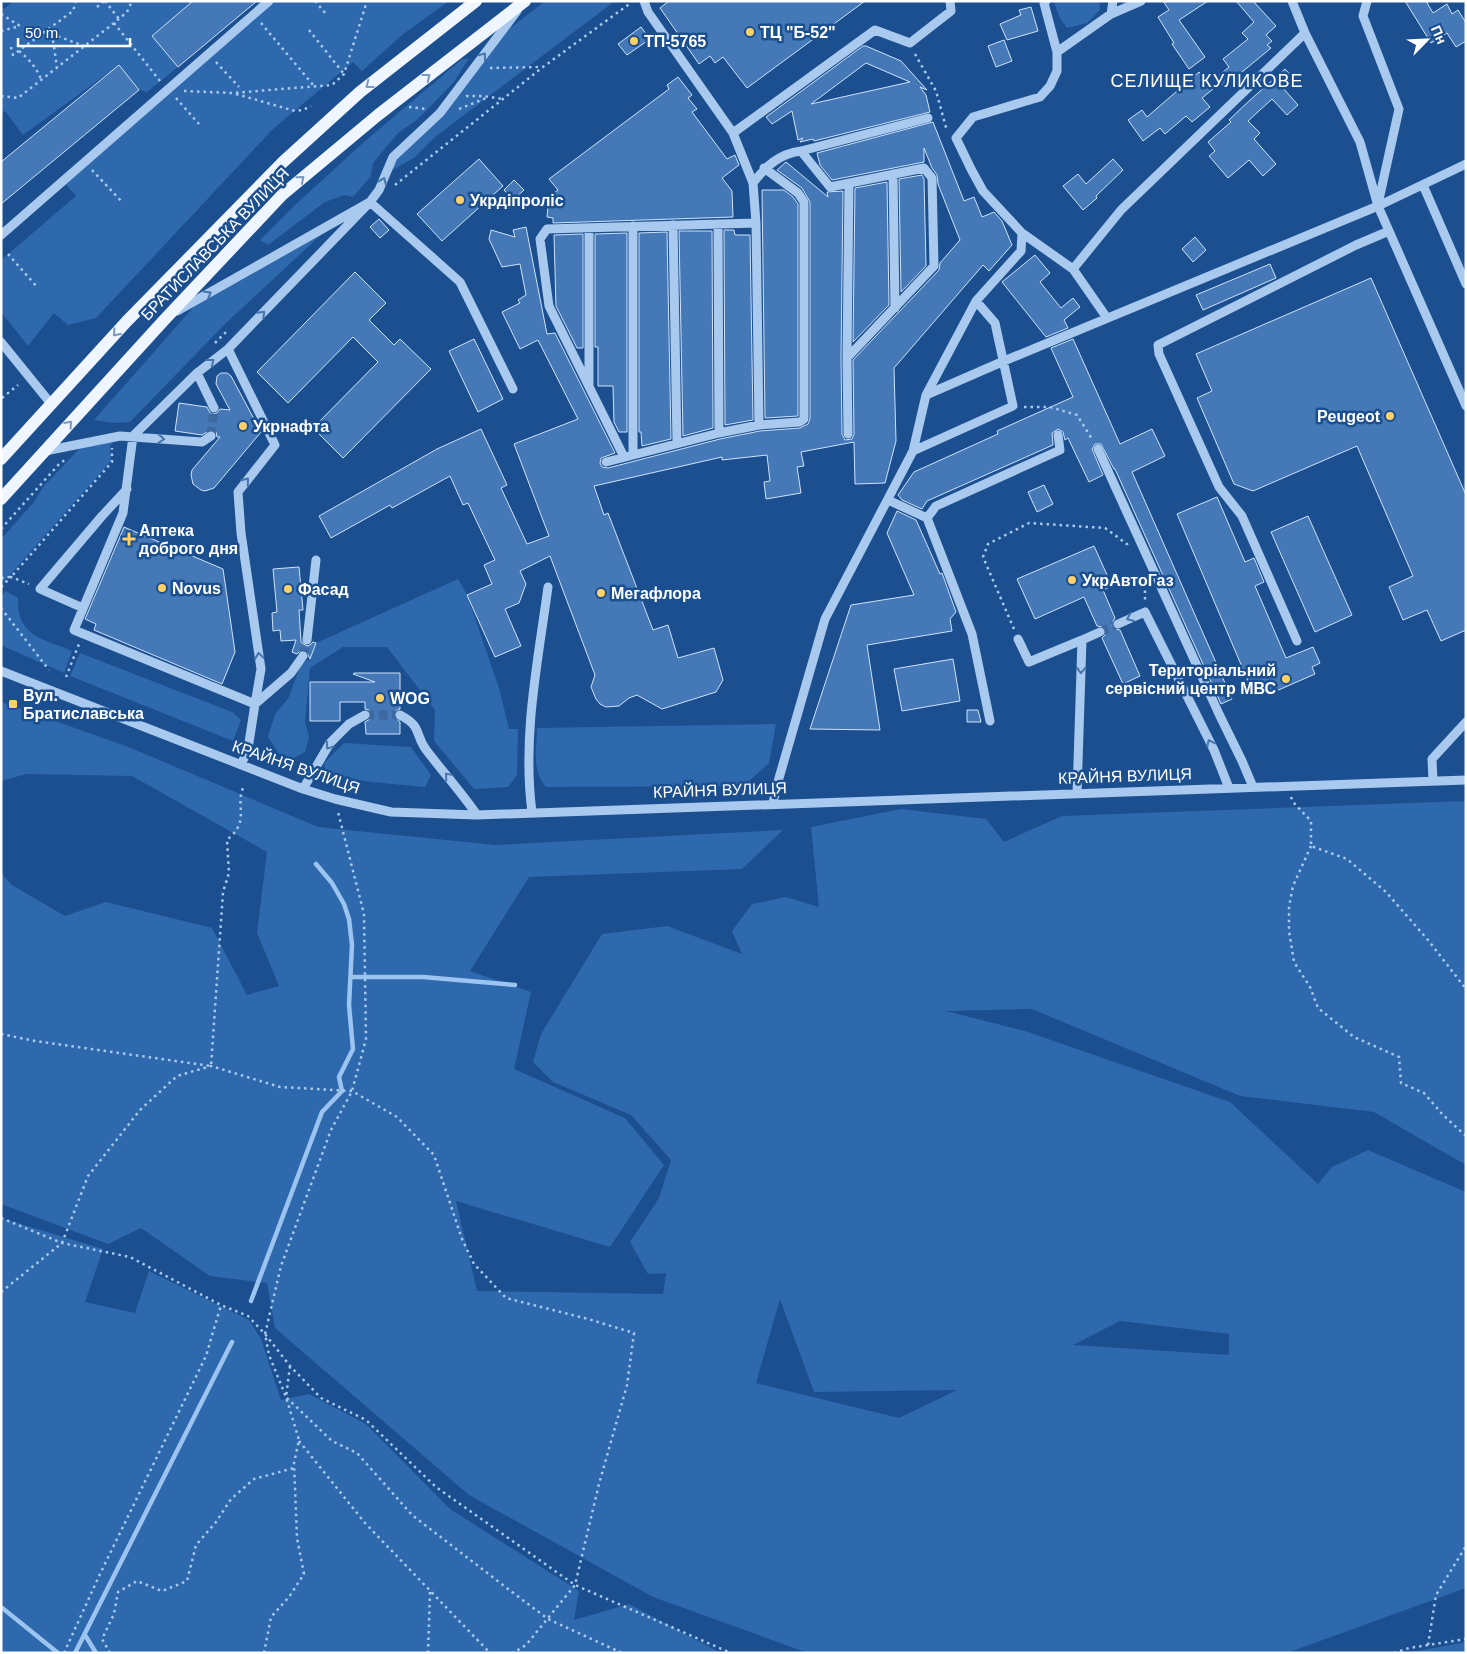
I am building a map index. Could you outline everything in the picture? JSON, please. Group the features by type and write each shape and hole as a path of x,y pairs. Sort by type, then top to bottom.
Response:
{"main road":[{"name":"БРАТИСЛАВСЬКА ВУЛИЦЯ","path":"1,460 127,321 283,162 360,92 476,1"},
{"name":"БРАТИСЛАВСЬКА ВУЛИЦЯ","path":"1,499 166,318 282,195 378,115 525,1"}],"street":[{"path":"1,235 85,163 166,88 209,54 269,1"},
{"path":"255,704 74,630 123,513 128,489 133,436 197,373 228,349 370,202 379,190 393,157 437,116 525,1"},
{"path":"644,1 648,12 733,133 753,183 756,222 760,425"},
{"path":"733,133 875,30 910,44 951,11 950,1"},
{"path":"1046,1 1044,3 1057,52 1057,71 1050,86 1040,97 973,117 956,138 970,169 983,191 1022,233 1073,268 1107,318"},
{"path":"1111,14 1113,1"},
{"path":"1057,52 1111,14 1141,1"},
{"path":"1292,1 1305,33 1360,142 1378,206 1466,406"},
{"path":"1367,1 1363,16 1399,109 1378,206"},
{"path":"1073,268 1121,210 1305,33"},
{"path":"753,183 764,168 780,157 928,118"},
{"path":"801,151 830,187 924,168 932,178 934,266 847,358"},
{"path":"926,395 1378,206 1466,164"},
{"path":"606,462 719,432 804,420 804,202 798,193 764,168"},
{"path":"893,174 895,308"},
{"path":"848,434 849,183"},
{"path":"1422,185 1466,284"},
{"path":"166,318 370,202"},
{"path":"370,202 460,282 514,389"},
{"path":"629,456 589,387 548,306 540,239 547,229 756,222"},
{"path":"718,224 719,432"},
{"path":"673,225 677,443"},
{"path":"629,456 633,226"},
{"path":"589,228 589,387"},
{"path":"1296,641 1242,516 1219,487 1159,354 1158,345 1339,253 1389,231"},
{"path":"773,803 825,619 913,451 926,395 976,301 1021,251 1022,233"},
{"path":"913,451 1013,406 995,323 976,301"},
{"path":"1,342 52,404"},
{"path":"228,349 275,445 238,492 241,533 261,670 248,749 241,765"},
{"path":"197,373 214,408"},
{"path":"927,518 936,506 1060,450 1058,435"},
{"path":"44,451 120,436 202,442 211,436"},
{"path":"1098,449 1253,787"},
{"path":"84,608 40,589 102,516 128,489"},
{"path":"888,500 927,518 972,634 990,721"},
{"path":"307,640 316,560"},
{"path":"532,812 529,791 529,728 548,587"},
{"path":"1118,624 1145,612 1214,750 1229,788"},
{"path":"1018,639 1028,662 1100,632"},
{"path":"1077,793 1082,640"},
{"path":"255,704 291,673 303,656"},
{"name":"КРАЙНЯ ВУЛИЦЯ","path":"1,671 304,789 335,799 392,812 477,815 773,803 1466,780"},
{"path":"304,789 330,743 349,724 365,715"},
{"path":"400,715 417,728 425,749 460,790 477,815"},
{"path":"1433,781 1432,759 1466,722"}],"path":[{"path":"11,48 13,56 73,10 76,1"},
{"path":"97,7 104,1 119,19"},
{"path":"1,96 18,98 128,12 132,1"},
{"path":"315,1 326,14"},
{"path":"166,88 232,93 332,85 344,74 367,1"},
{"path":"1,14 20,26 1,31"},
{"path":"254,14 314,87"},
{"path":"114,23 166,88 199,124"},
{"path":"48,29 52,34 57,66"},
{"path":"309,30 344,74"},
{"path":"32,31 41,34"},
{"path":"52,34 84,46"},
{"path":"910,44 936,91 946,130"},
{"path":"19,51 28,58 42,79"},
{"path":"209,54 239,87"},
{"path":"474,68 543,67"},
{"path":"232,93 295,111 311,106"},
{"path":"437,116 490,97"},
{"path":"85,163 123,203"},
{"path":"8,254 38,288"},
{"path":"2,398 18,384"},
{"path":"1013,406 1050,407 1077,415 1098,449"},
{"path":"1,587 112,462 112,446"},
{"path":"1,529 60,464"},
{"path":"1018,639 983,557 988,544 1029,523 1105,528 1127,544 1131,553"},
{"path":"1,578 11,576 40,589"},
{"path":"1142,577 1146,586 1145,612"},
{"path":"1,608 49,670"},
{"path":"66,677 83,633"},
{"path":"211,1066 223,892 229,872 228,840 238,828 241,803 239,796 244,786"},
{"path":"1289,786 1293,802 1311,821 1311,846 1293,886 1289,907 1289,931 1294,962 1310,987 1318,1008 1354,1037 1399,1057 1401,1083 1424,1093 1466,1136"},
{"path":"335,799 364,914 366,1039 352,1091 331,1130 281,1266 265,1334 269,1355 286,1397 299,1440 365,1523 490,1653"},
{"path":"1311,846 1347,859 1386,892 1428,940 1466,989"},
{"path":"1,1034 211,1066 280,1087 352,1091 397,1117 434,1155 462,1239 474,1264 506,1298 634,1333 627,1385 599,1484 575,1585 526,1645 513,1653"},
{"path":"1,1292 62,1244 88,1176 140,1110 177,1076 211,1066"},
{"path":"1,1218 62,1244 130,1257 221,1306 248,1316 290,1366 322,1398 366,1420 436,1487 575,1585 728,1652"},
{"path":"64,1653 100,1574 206,1356 221,1306"},
{"path":"286,1397 290,1366"},
{"path":"286,1397 332,1441 357,1453 412,1515 548,1619 622,1653"},
{"path":"264,1653 271,1616 289,1597 304,1574 297,1538 294,1468 299,1440"},
{"path":"110,1653 102,1639 114,1614 118,1592 137,1581 162,1591 187,1580 196,1545 216,1522 231,1499 254,1479 294,1468"},
{"path":"1428,1645 1436,1596 1466,1546"},
{"path":"428,1653 430,1591"},
{"path":"1394,1653 1466,1639"}],"shaded area":[{"path":"14,1 193,1 152,36 178,67 147,92 139,90 118,66 23,135 5,111 1,113 1,6 4,9"},
{"path":"270,1 449,1 402,35 362,71 353,62 273,129 96,318 68,325 54,313 28,346 1,312 1,260 76,196 64,182"},
{"path":"545,1 615,1 435,137 414,158 389,172 393,163 508,30"},
{"path":"1055,1 1099,1 1100,10 1087,23 1067,28 1060,18 1054,3"},
{"path":"469,58 454,82 418,119 398,133 373,163 371,176 353,197 345,195 325,202 268,245 260,240 364,142 461,60"},
{"path":"324,232 225,324 130,422 114,423 94,420 198,302"},
{"path":"115,439 110,446 111,461 1,585 1,539 34,502 43,487 82,446"},
{"path":"458,579 467,595 499,688 509,729 518,729 517,775 508,787 474,789 434,741 435,710 387,647 343,647 310,668 305,722 309,737 305,752 294,758 279,754 268,737 275,714 288,699 301,664 310,659 316,643"},
{"path":"6,591 18,598 22,621 33,634 72,651 64,673 1,645 1,596"},
{"path":"80,653 232,712 241,720 233,741 70,676"},
{"path":"1,702 126,746 318,827 496,845 783,830 742,869 529,877 470,971 531,992 514,1069 625,1118 664,1165 610,1247 456,1201 477,1291 663,1294 666,1273 648,1274 630,1242 659,1198 671,1160 631,1115 553,1082 533,1062 541,1034 602,934 667,926 742,954 732,931 752,904 786,897 819,907 811,827 901,809 986,819 1004,842 1062,816 1466,801 1466,1165 1374,1112 1240,1096 1032,1009 946,1011 1025,1031 1230,1102 1318,1184 1332,1167 1368,1150 1466,1192 1466,1588 1287,1653 808,1653 653,1597 469,1495 275,1328 267,1283 210,1276 141,1228 108,1244 1,1204 1,873 12,885 65,916 106,902 212,928 247,995 279,986 257,933 267,852 132,776 26,774 1,781","holes":["780,1299 814,1392 957,1390 899,1418 756,1383","1120,1321 1229,1334 1229,1355 1073,1345"]},
{"path":"776,724 769,763 744,786 546,787 538,774 537,728"},
{"path":"344,743 411,747 431,775 425,787 371,782 326,774 324,763"},
{"path":"1,1218 103,1249 85,1302 135,1313 149,1271 249,1320 261,1339 281,1400 309,1394 366,1424 450,1509 579,1591 574,1620 629,1604 721,1653 1,1653"},
{"path":"1466,1642 1466,1653 1407,1653"}],"building":[{"path":"193,1 257,1 178,67 152,36"},
{"name":"ТЦ \"Б-52\"","path":"669,1 865,1 747,88 723,57 715,63 710,56 699,64 660,8"},
{"path":"1163,1 1208,1 1179,20 1205,57 1189,69 1172,44 1174,43 1158,17 1169,10"},
{"path":"1236,1 1253,1 1276,26 1266,35 1272,41 1267,45 1271,48 1224,87 1216,78 1229,67 1223,59 1248,39 1242,33 1254,22"},
{"path":"1405,1 1426,1 1433,13 1447,4 1452,14 1458,10 1466,23 1466,41 1456,47 1447,33 1431,43"},
{"path":"1031,7 1038,31 1007,40 1000,24 1021,15 1019,10"},
{"name":"ТП-5765","path":"641,27 650,39 627,55 618,44"},
{"path":"1004,40 1012,61 996,67 988,46"},
{"path":"863,46 901,61 927,90 920,87 926,95 930,112 814,141 813,139 800,142 803,138 798,140 792,111 772,124 766,117","holes":["866,63 910,82 811,104"]},
{"path":"119,65 139,90 1,204 1,162"},
{"path":"1285,69 1294,79 1283,88 1298,105 1287,115 1272,99 1248,121 1260,133 1254,139 1276,164 1263,176 1249,160 1228,178 1209,156 1215,151 1208,142 1231,122 1229,120 1249,101"},
{"path":"1199,72 1213,89 1202,98 1210,107 1192,122 1186,116 1165,134 1160,128 1143,141 1128,120 1142,110 1147,117"},
{"path":"678,77 692,95 688,98 697,109 692,112 727,159 735,155 739,165 722,178 732,191 733,217 553,223 553,218 547,217 549,197 558,190 549,179 669,89 667,85"},
{"path":"933,122 964,201 974,197 982,217 994,212 1002,221 1012,245 989,271 983,265 894,368 896,441 885,483 855,484 854,442 801,452 804,466 797,467 801,493 766,499 764,482 770,481 767,455 722,460 722,457 594,486 604,515 608,513 653,630 668,625 678,658 714,648 723,680 716,692 662,709 637,695 629,698 619,706 606,707 600,704 591,687 595,675 550,556 520,571 526,584 519,603 505,609 521,646 495,657 467,595 492,584 484,565 495,560 468,503 463,505 450,476 392,508 390,505 331,538 319,516 437,449 481,429 507,485 501,488 527,544 549,536 514,444 578,419 538,340 520,349 502,312 520,303 518,300 526,295 520,264 502,267 489,239 491,230 515,237 513,230 526,227 547,334 555,333 615,453 601,458 600,463 602,467 608,468 720,439 760,431 800,428 808,424 810,419 810,202 802,188 777,170 786,162 828,197 827,192 843,191 842,434 845,440 852,439 854,434 853,360 939,270 940,263 960,240 938,184 937,175 924,148 924,162 832,180 820,165 817,153"},
{"name":"Укрдіпроліс","path":"479,159 503,186 442,241 417,214"},
{"path":"1113,159 1123,170 1083,210 1063,186 1078,174 1086,184"},
{"path":"922,175 924,179 926,266 901,292 899,179"},
{"path":"514,180 524,190 513,200 504,190"},
{"path":"887,182 889,305 853,342 855,188"},
{"path":"762,190 784,190 798,204 798,416 765,418"},
{"path":"379,219 389,230 380,238 370,227"},
{"path":"724,230 734,230 735,235 750,235 753,420 725,425"},
{"path":"679,231 712,231 713,428 683,436"},
{"path":"667,232 671,439 642,446 641,432 639,432 639,233"},
{"path":"627,233 627,432 619,432 614,422 613,386 598,386 598,347 595,347 595,234"},
{"path":"583,234 583,348 577,348 556,306 554,235"},
{"path":"1195,237 1206,250 1193,262 1182,249"},
{"path":"1035,255 1050,273 1040,282 1061,308 1073,298 1080,307 1064,320 1068,328 1046,337 1002,282"},
{"path":"1270,264 1276,278 1203,310 1196,295"},
{"path":"355,272 386,303 369,320 394,345 400,339 431,369 343,458 313,428 378,362 353,337 288,403 257,372"},
{"path":"1371,278 1466,495 1466,630 1441,641 1427,610 1403,620 1389,587 1413,576 1357,446 1253,491 1234,484 1197,398 1212,391 1196,354"},
{"path":"474,339 503,399 478,412 449,351"},
{"path":"1073,339 1120,444 1152,429 1165,456 1132,472 1232,699 1221,704 1115,469 1101,444 1095,444 1092,449 1103,475 1089,482 1068,438 1065,440 1063,432 1058,429 1052,433 1053,445 927,501 922,509 902,500 898,495 914,472 998,434 997,431 1073,397 1051,348"},
{"name":"Укрнафта","path":"221,373 227,373 231,376 261,432 214,488 205,491 193,484 192,470 220,437 217,437 216,432 211,430 202,435 175,431 179,403 207,407 210,413 213,414 217,413 220,409 230,410 216,384 217,376"},
{"path":"1044,485 1053,504 1037,512 1028,492"},
{"path":"1217,497 1245,562 1254,558 1264,582 1255,586 1286,658 1313,647 1320,663 1312,667 1315,674 1267,695 1262,684 1251,688 1177,514"},
{"path":"897,511 916,520 940,574 942,573 956,612 950,619 952,631 867,645 880,730 810,729 851,605 914,595 887,533"},
{"path":"1308,516 1352,615 1315,632 1271,532"},
{"name":"Novus","path":"124,527 223,569 235,652 222,684 94,630 96,624 85,619"},
{"path":"1094,546 1112,586 1103,590 1115,618 1112,626 1120,630 1140,676 1123,684 1102,638 1106,630 1103,627 1097,626 1084,597 1035,619 1017,579"},
{"name":"Фасад","path":"299,567 303,610 299,610 301,642 307,646 313,642 316,643 310,659 306,651 301,650 297,654 292,652 296,640 281,641 280,630 273,631 272,613 277,612 273,569"},
{"path":"953,659 960,701 902,711 894,669"},
{"path":"354,673 400,673 400,709 395,711 394,715 400,722 400,734 366,734 365,722 370,719 371,715 369,710 365,709 365,702 340,702 340,721 310,721 310,682 375,682"},
{"path":"967,710 978,710 981,722 967,722"}],"waterway":[{"path":"251,1301 322,1112 342,1091 339,1077 353,1049 349,1005 352,945 349,919 344,904 332,883 316,864"},
{"path":"351,977 423,977 515,985"},
{"path":"75,1653 232,1342"},
{"path":"1,1607 58,1653"},
{"path":"85,1635 96,1653"}],"tunnel":[{"path":"211,436 214,408"},
{"path":"1100,632 1118,624"},
{"path":"303,656 307,640"},
{"path":"365,715 400,715"}],"place":[{"name":"ТЦ \"Б-52\"","path":"750,32"},
{"name":"ТП-5765","path":"634,41"},
{"name":"Укрдіпроліс","path":"460,200"},
{"name":"Peugeot","path":"1390,416"},
{"name":"Укрнафта","path":"243,426"},
{"name":"Аптека доброго дня","path":"129,539"},
{"name":"УкрАвтоГаз","path":"1072,580"},
{"name":"Novus","path":"162,588"},
{"name":"Фасад","path":"288,589"},
{"name":"Мегафлора","path":"601,593"},
{"name":"Територіальний сервісний центр МВС","path":"1286,679"},
{"name":"WOG","path":"380,698"},
{"name":"Вул. Братиславська","path":"13,704"}],"district":[{"name":"СЕЛИЩЕ КУЛИКОВЕ","path":"1207,81"}]}
